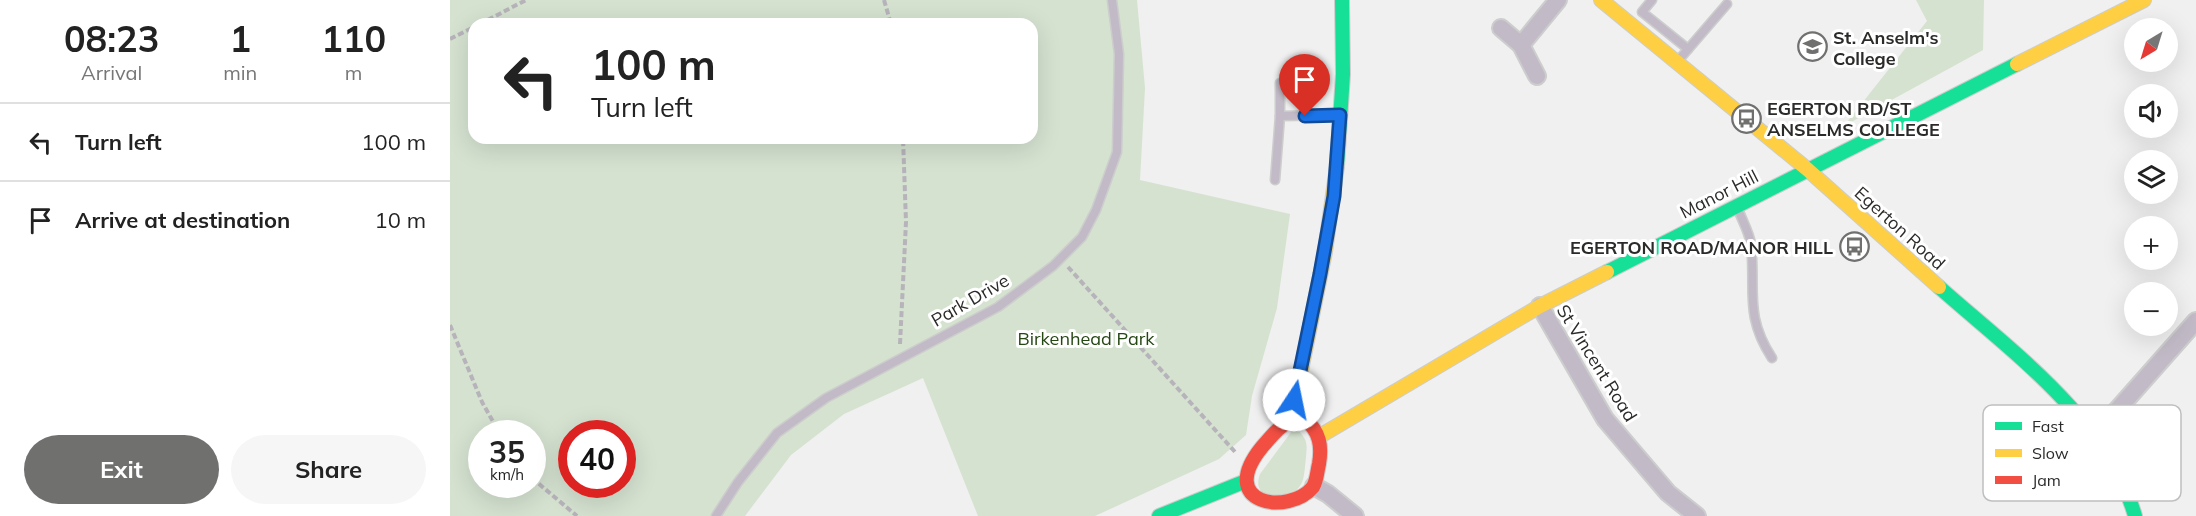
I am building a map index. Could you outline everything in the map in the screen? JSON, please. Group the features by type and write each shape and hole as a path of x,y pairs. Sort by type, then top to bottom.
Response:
{"street":[{"path":"1291,420 1334,196 1340,115 1342,0"},
{"path":"1521,45 1558,0"},
{"name":"Egerton Road","path":"1601,0 1808,169 2041,377 2067,405"},
{"name":"Manor Hill","path":"1320,436 1540,306 2144,0"},
{"path":"1502,28 1521,45 1537,76"},
{"name":"St Vincent Road","path":"1540,306 1605,419 1668,493 1698,516"},
{"path":"2122,405 2196,321"},
{"path":"1159,516 1247,474 1276,432 1291,420 1305,419 1315,426 1320,436 1320,456 1314,486 1297,503 1276,513 1263,508 1248,495 1247,474"},
{"path":"1314,486 1328,494 1355,516"},
{"name":"Egerton Road","path":"2131,501 2135,516"}],"lane":[{"name":"Park Drive","path":"716,516 738,482 777,433 826,398 998,307 1060,259 1082,237 1096,210 1117,152 1119,54 1112,0"},
{"path":"1652,0 1642,12 1689,49"},
{"path":"1677,62 1727,4"},
{"path":"1275,180 1280,83"},
{"path":"1280,116 1340,115"},
{"path":"1737,205 1751,242 1754,318 1761,340 1772,358"}],"path":[{"path":"492,18 526,0"},
{"path":"885,0 890,18"},
{"path":"450,39 468,30"},
{"path":"900,358 906,222 903,144"},
{"path":"1060,259 1247,474"},
{"path":"450,325 482,402 492,420"},
{"path":"546,490 577,516"}],"green space":[{"name":"Birkenhead Park","path":"450,0 1137,0 1145,88 1140,180 1290,214 1277,308 1252,396 1246,435 1219,459 1095,516 978,516 923,378 844,414 791,455 745,516 450,516"},
{"path":"1916,0 1984,0 1983,50 1844,126 1927,21"},
{"path":"1292,431 1299,431 1306,443 1303,479 1294,492 1278,500 1268,496 1259,488 1258,480"}],"traffic: fast":[{"path":"1337,166 1343,74 1342,0"},
{"path":"1607,272 2017,64"},
{"path":"1939,287 2026,362 2068,405"},
{"path":"1159,516 1246,481"},
{"path":"2129,501 2135,516"}],"traffic: slow":[{"path":"1601,0 1807,169 1939,287"},
{"path":"2017,64 2144,0"},
{"path":"1291,420 1325,252 1337,166"},
{"path":"1320,436 1540,306 1607,272"}],"traffic: jam":[{"path":"1293,419 1305,419 1314,429 1319,440 1320,457 1313,487 1302,496 1288,501 1261,500 1251,493 1247,482 1250,467 1272,435 1293,419"}],"place":[{"name":"St. Anselm's College","path":"1812,47"},
{"name":"EGERTON RD/ST ANSELMS COLLEGE","path":"1746,118"},
{"name":"EGERTON ROAD/MANOR HILL","path":"1854,247"}],"route":[{"path":"1294,400 1334,196 1340,115 1305,116"}]}
